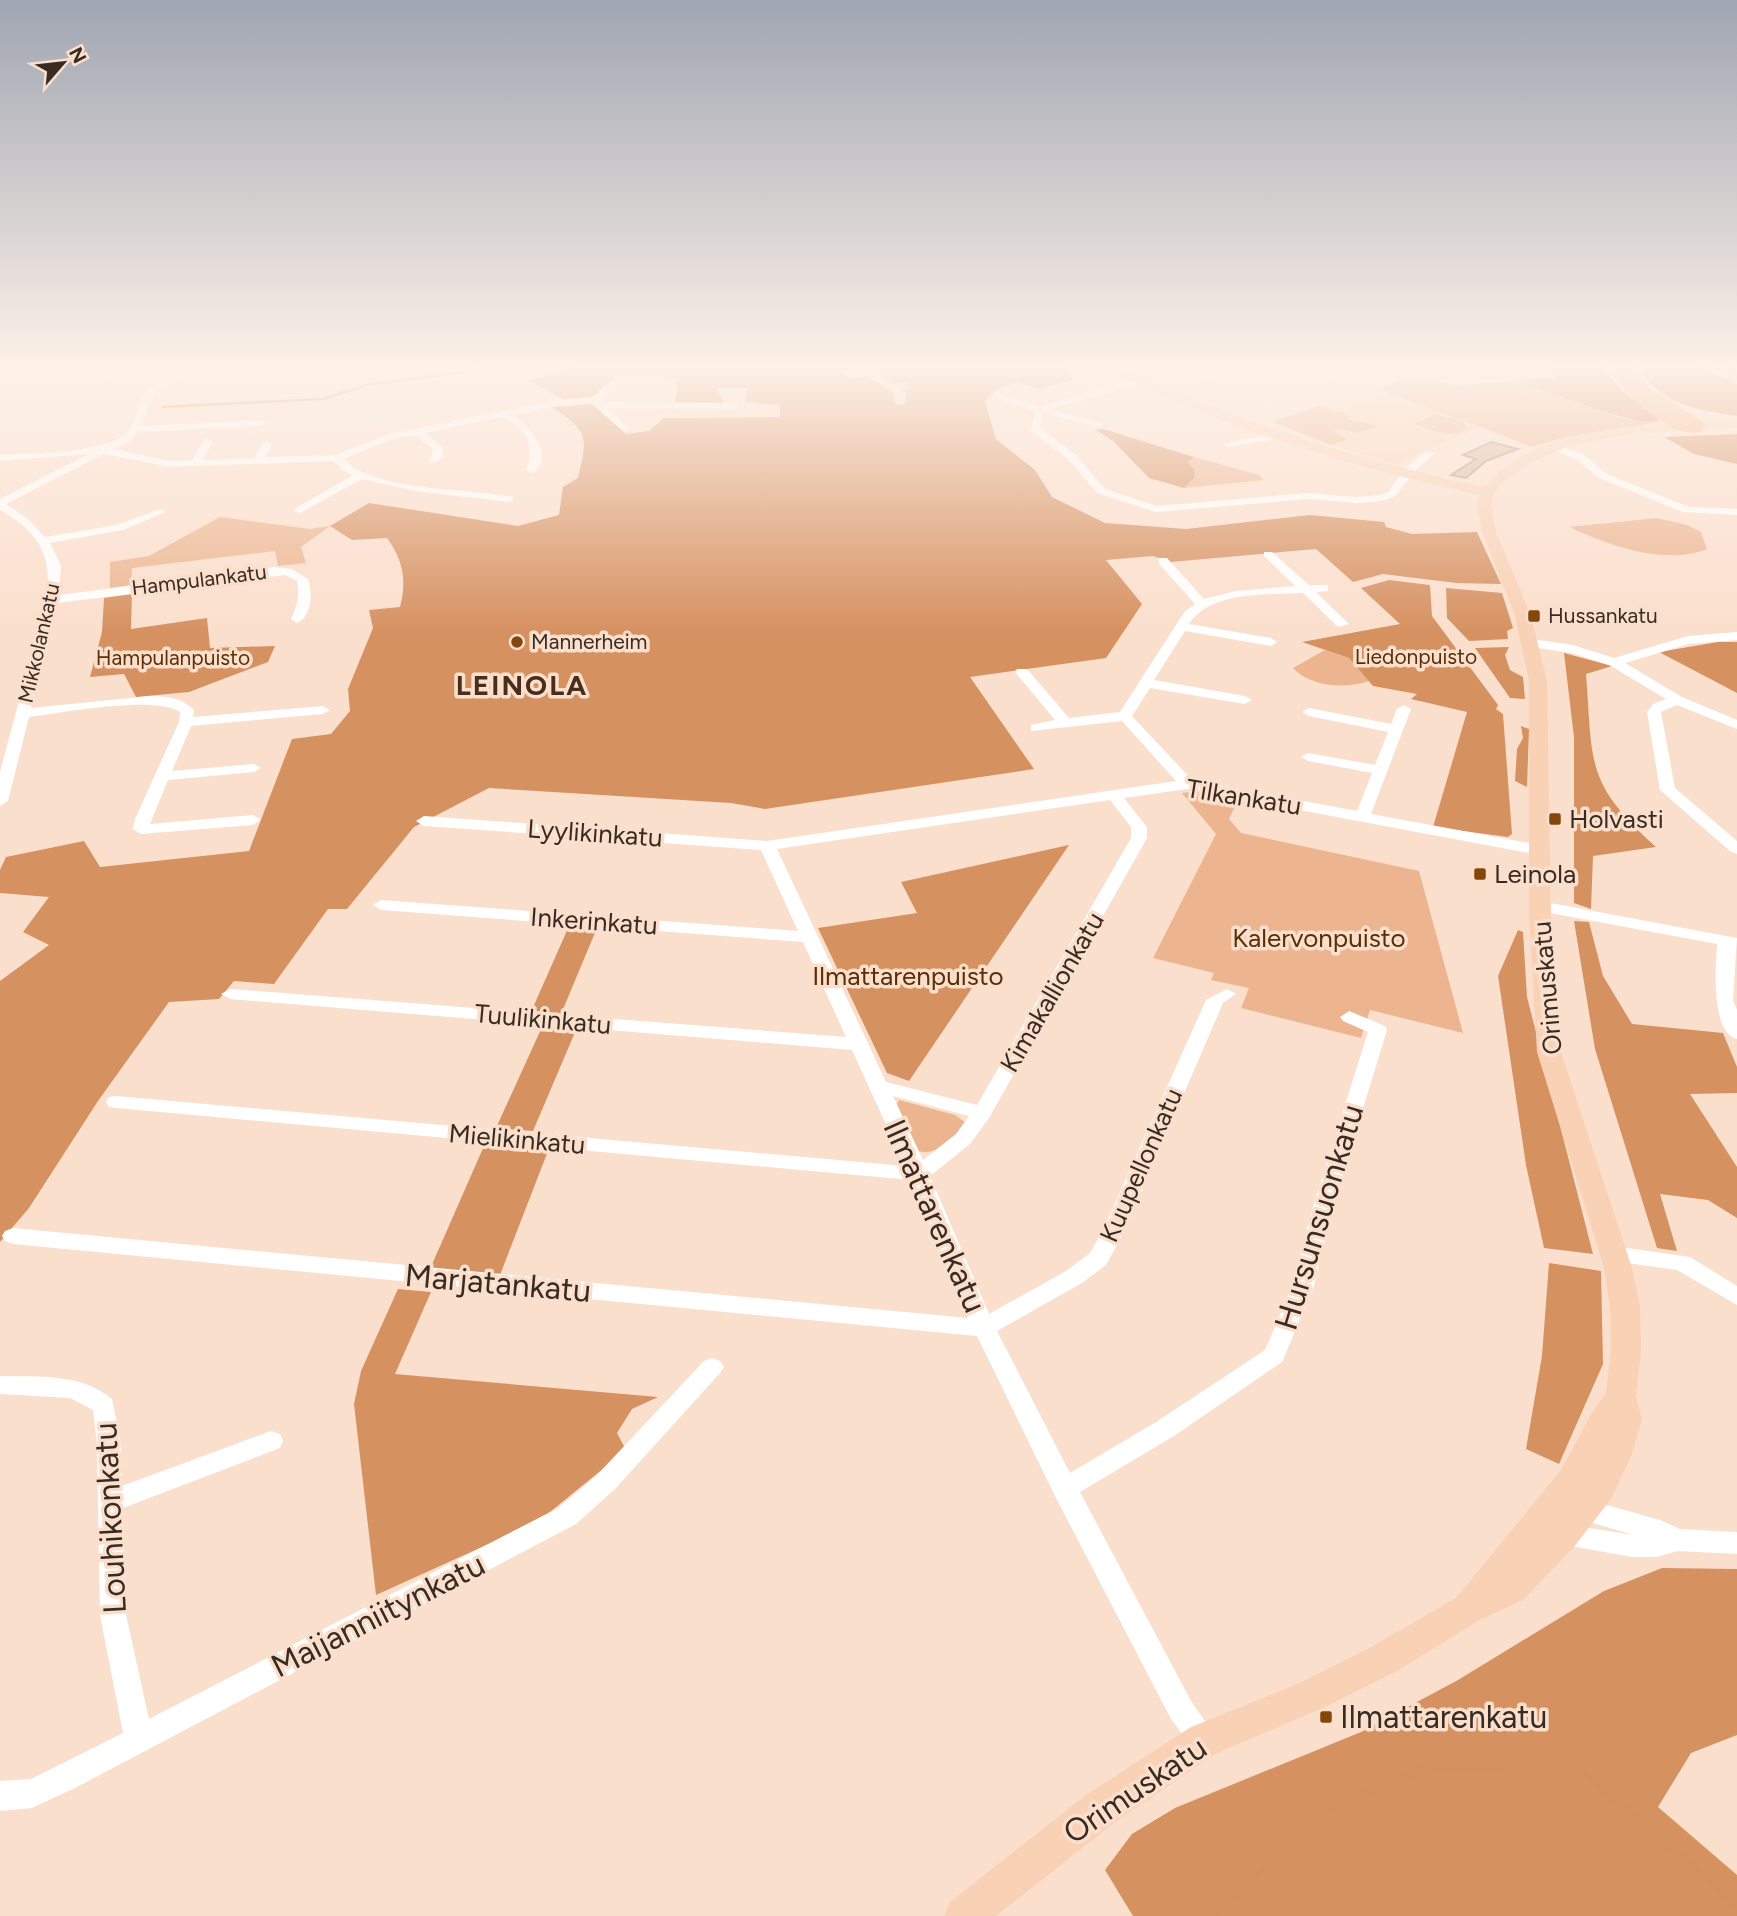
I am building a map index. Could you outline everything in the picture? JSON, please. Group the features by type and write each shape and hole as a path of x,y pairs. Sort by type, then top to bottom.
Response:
{"main road":[{"path":"1329,453 1406,475 1487,492 1499,478 1517,465 1544,453"},
{"name":"Orimuskatu","path":"964,1916 1100,1809 1204,1740 1310,1696 1384,1660 1468,1609 1511,1589 1561,1518 1616,1454 1626,1419 1620,1397 1626,1349 1625,1306 1613,1254 1549,1052 1542,974 1538,681 1524,616 1489,532 1484,505 1487,492"}],"street":[{"path":"0,458 68,453"},
{"path":"0,504 99,453"},
{"path":"122,453 161,463 195,463 337,458 347,453"},
{"path":"195,463 201,453"},
{"path":"258,461 262,453"},
{"path":"433,460 438,453"},
{"path":"531,471 537,453"},
{"path":"1067,453 1094,486 1116,499 1156,509 1309,496 1373,500 1392,494 1406,475 1430,453"},
{"path":"1570,453 1580,457 1603,476 1687,510 1737,512"},
{"path":"337,458 342,466 359,476 509,499"},
{"path":"300,510 359,476"},
{"name":"Mikkolankatu","path":"0,504 41,541 55,566 52,600 0,802"},
{"path":"41,541 119,528 160,512"},
{"path":"1268,554 1343,624"},
{"path":"1163,561 1201,603"},
{"name":"Hampulankatu","path":"52,600 246,574 288,572 302,579 305,587 304,604 297,619"},
{"path":"1125,716 1191,611 1201,603 1324,588"},
{"path":"1182,627 1271,642"},
{"path":"1614,662 1688,640 1737,636"},
{"path":"1531,643 1573,649 1614,662 1640,675 1677,700 1737,725"},
{"path":"1022,672 1065,723"},
{"path":"1146,683 1245,701"},
{"path":"23,713 159,700 187,710 186,722 141,829 253,820"},
{"path":"1677,700 1658,707 1654,712 1668,790 1737,849"},
{"path":"1362,818 1378,770 1404,709"},
{"path":"186,722 323,710"},
{"path":"1309,712 1395,729"},
{"path":"1036,728 1125,716"},
{"path":"1125,716 1187,784"},
{"path":"1308,757 1378,770"},
{"path":"162,776 254,768"},
{"name":"Tilkankatu","path":"767,846 1187,784 1540,850"},
{"name":"Kimakallionkatu","path":"919,1174 963,1139 982,1112 1139,838 1139,827 1115,796"},
{"name":"Lyylikinkatu","path":"424,821 767,846"},
{"name":"Ilmattarenkatu","path":"767,846 856,1044 919,1174 984,1328 1064,1489 1181,1710 1204,1740"},
{"name":"Inkerinkatu","path":"381,905 808,937"},
{"path":"1540,906 1732,942 1724,1000 1737,1033"},
{"name":"Tuulikinkatu","path":"230,994 856,1044"},
{"name":"Kuupellonkatu","path":"984,1328 1073,1277 1098,1259 1114,1230 1215,1000 1227,994"},
{"name":"Hursunsuonkatu","path":"1064,1489 1165,1429 1274,1356 1303,1286 1324,1203 1378,1030 1349,1017"},
{"path":"877,1086 982,1112"},
{"name":"Mielikinkatu","path":"116,1102 919,1174"},
{"name":"Marjatankatu","path":"13,1236 984,1328"},
{"path":"1613,1254 1682,1263 1737,1297"},
{"name":"Maijanniitynkatu","path":"0,1796 32,1793 567,1516 606,1482 712,1367"},
{"name":"Louhikonkatu","path":"0,1385 76,1391 100,1401 108,1422 113,1615 138,1737"},
{"path":"109,1502 271,1441"},
{"path":"1561,1518 1632,1546 1657,1546 1677,1540 1737,1543"}],"shaded area":[{"path":"1360,453 1419,453 1394,464"}],"green space":[{"path":"583,453 1014,453 1035,470 1052,497 1105,523 1186,529 1310,515 1384,522 1386,527 1412,534 1477,532 1501,584 1457,583 1383,574 1353,582 1316,549 1171,562 1153,556 1106,560 1142,604 1106,658 970,677 1034,769 765,809 731,803 489,788 414,827 347,909 328,909 274,984 234,981 219,999 169,1002 98,1101 29,1208 0,1242 0,981 49,945 23,932 49,897 0,893 0,870 6,857 84,841 100,867 249,851 292,739 331,734 350,711 348,689 373,628 369,610 400,607 402,571 397,554 387,538 352,540 330,526 369,503 518,526 559,515 563,487 578,478"},
{"path":"1125,453 1182,453 1194,457 1187,462 1194,469 1195,477 1184,488 1149,478"},
{"path":"1737,453 1737,464 1694,454"},
{"path":"1194,457 1259,475 1264,480 1184,488 1194,477 1186,462"},
{"path":"220,517 310,529 330,526 301,547 306,563 278,566 275,551 132,568 131,585 110,588 110,562 149,556"},
{"path":"1657,518 1687,525 1701,532 1707,549 1673,555 1636,551 1569,527"},
{"name":"Liedonpuisto","path":"1389,580 1430,585 1432,616 1498,705 1496,709 1503,714 1512,834 1508,837 1433,827 1467,712 1411,699 1417,694 1373,686 1349,658 1302,642 1400,624 1361,588"},
{"path":"1446,588 1502,593 1513,628 1507,631 1508,639 1469,641 1447,618"},
{"name":"Hampulanpuisto","path":"132,594 131,629 207,618 210,648 275,646 268,662 189,692 136,697 124,674 90,677 102,632 104,598"},
{"path":"1718,642 1737,642 1737,693 1659,652"},
{"path":"1509,647 1505,655 1510,670 1523,677 1525,699 1510,698 1475,648"},
{"path":"1325,650 1349,658 1369,681 1329,685 1309,679 1293,668"},
{"path":"1564,653 1612,666 1586,674 1590,730 1597,770 1604,788 1616,806 1656,847 1593,856 1591,909 1574,903 1574,737"},
{"path":"1521,726 1529,729 1527,787 1515,781 1517,749 1523,738"},
{"name":"Kalervonpuisto","path":"1199,791 1238,800 1229,819 1241,833 1419,871 1463,1033 1370,1010 1361,1038 1241,1008 1249,988 1211,980 1214,973 1153,958 1216,834 1182,793"},
{"name":"Ilmattarenpuisto","path":"1069,845 909,1081 887,1073 818,928 917,913 901,882"},
{"path":"1574,921 1589,922 1603,976 1632,1024 1723,1033 1737,1067 1737,1093 1690,1094 1737,1167 1737,1218 1708,1200 1660,1194 1677,1251 1657,1248 1595,1049"},
{"path":"569,926 597,928 561,1014 531,1012"},
{"path":"1518,930 1523,932 1527,997 1593,1254 1544,1248 1526,1165 1498,976"},
{"path":"542,1027 576,1030 533,1131 496,1128"},
{"path":"899,1100 955,1115 966,1123 938,1149 917,1151 895,1108"},
{"path":"484,1146 548,1151 500,1275 430,1269"},
{"path":"1549,1263 1601,1271 1603,1364 1559,1464 1526,1449 1542,1356"},
{"path":"398,1289 431,1292 395,1374 658,1397 632,1409 617,1433 626,1450 539,1521 376,1595 354,1404 361,1371"},
{"path":"1662,1568 1737,1569 1737,1735 1691,1753 1658,1807 1737,1875 1737,1916 1133,1916 1105,1870 1132,1834 1175,1808 1361,1732 1458,1680 1604,1591"}],"building":[{"path":"1506,453 1486,461 1466,478 1451,475 1476,459 1463,455"}],"waterway":[{"path":"1332,1807 1425,1768 1574,1764 1737,1905"},
{"path":"1210,1916 1270,1863"}],"place":[{"name":"Hussankatu","path":"1534,616"},
{"name":"Mannerheim","path":"517,642"},
{"name":"Holvasti","path":"1555,819"},
{"name":"Leinola","path":"1480,874"},
{"name":"Ilmattarenkatu","path":"1326,1717"}],"district":[{"name":"LEINOLA","path":"522,685"}]}
